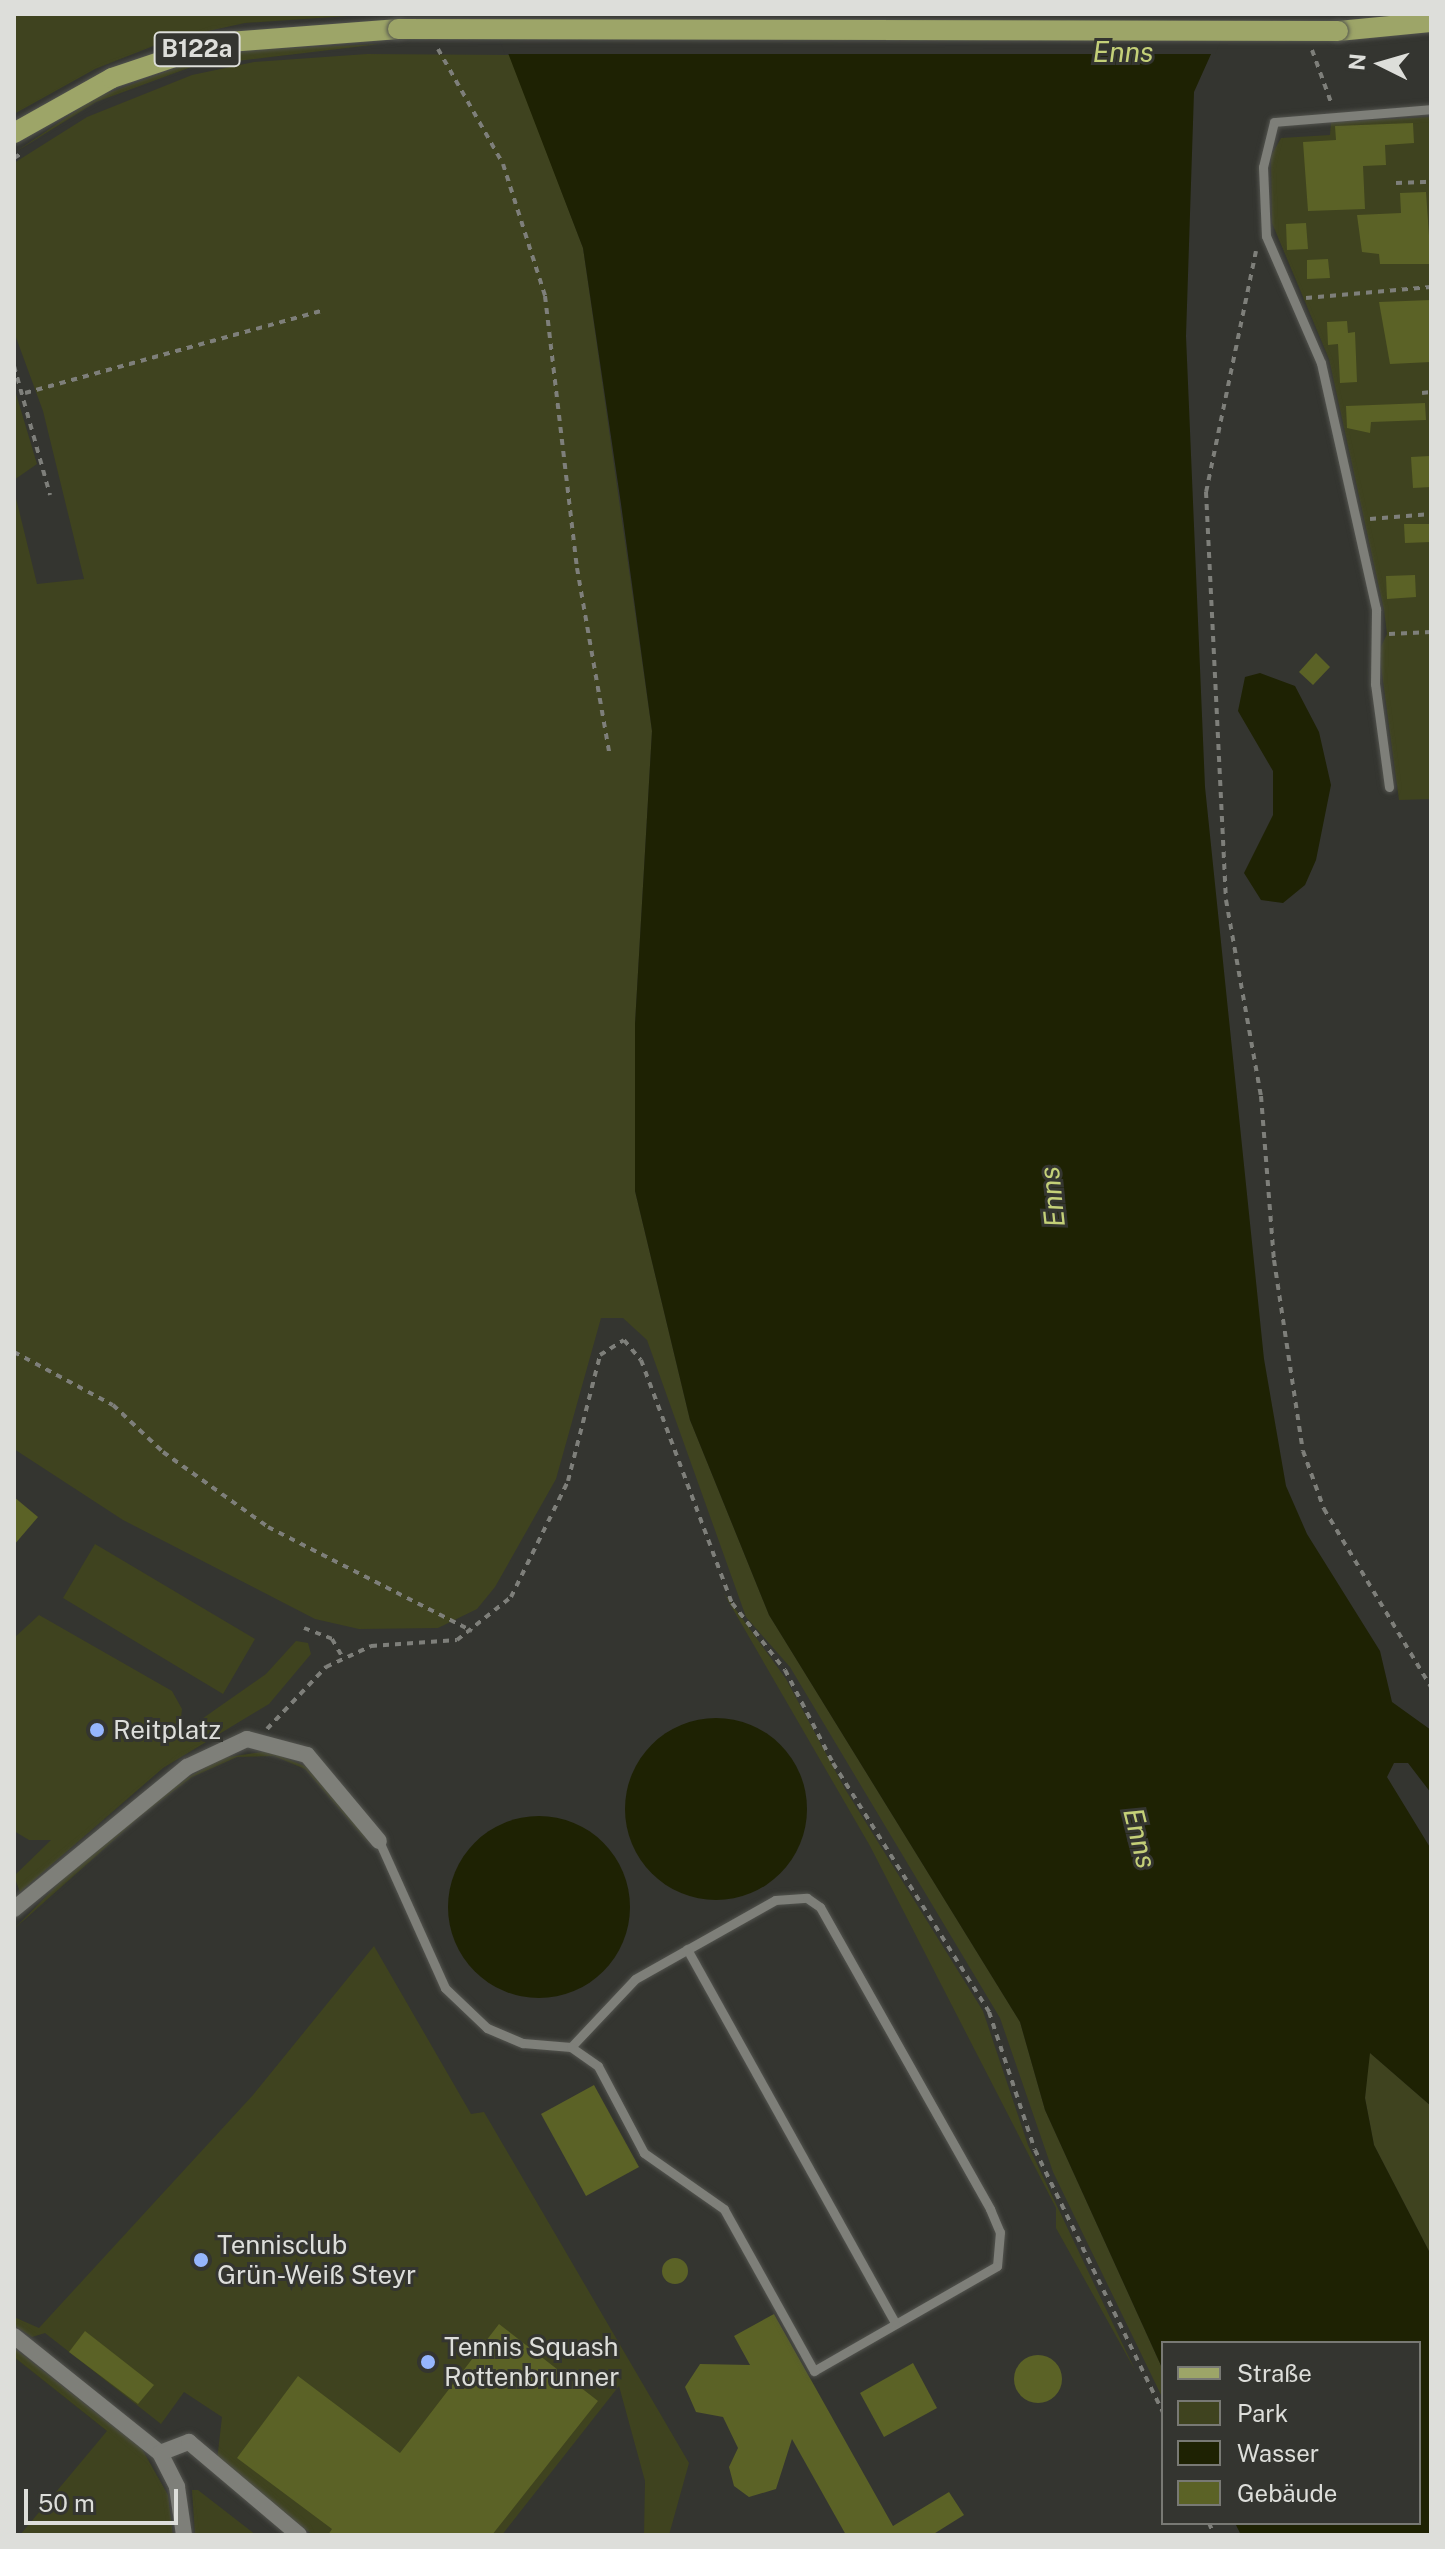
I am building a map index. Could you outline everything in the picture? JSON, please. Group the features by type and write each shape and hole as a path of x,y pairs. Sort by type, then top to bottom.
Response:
{"main road":[{"name":"B122a","path":"21,141 112,78 203,47 268,35 398,29 1338,31 1431,22"}],"street":[{"path":"14,1909 187,1767 227,1746 265,1740 326,1771 379,1841"},
{"path":"14,2336 160,2453 177,2487 184,2535"},
{"path":"160,2453 189,2442 299,2535"}],"lane":[{"path":"1389,787 1377,713 1377,633 1321,363 1266,236 1270,126 1334,115 1431,109"},
{"path":"379,1841 445,1988 502,2037 571,2047 598,2066 644,2153 724,2209 814,2371 997,2266 1000,2232 990,2209 820,1907 790,1895 687,1949 635,1979 571,2047"},
{"path":"687,1949 895,2323"}],"path":[{"path":"435,42 503,164 545,296 577,568 609,752"},
{"path":"1311,43 1334,115"},
{"path":"14,158 21,141"},
{"path":"1396,183 1431,182"},
{"path":"1266,236 1252,257 1206,492 1234,932 1303,1451 1324,1509 1431,1687"},
{"path":"1295,300 1431,287"},
{"path":"25,393 321,311"},
{"path":"14,366 25,393 50,495"},
{"path":"1422,393 1431,392"},
{"path":"1354,520 1431,514"},
{"path":"1377,633 1431,632"},
{"path":"265,1740 275,1713 300,1687 343,1658 391,1643 442,1644 472,1631 511,1597 538,1551 568,1481 600,1355 618,1340 641,1360 732,1603 785,1670 833,1763 989,2012 1035,2150 1161,2408"},
{"path":"14,1352 113,1405 163,1452 268,1527 472,1631"},
{"path":"304,1628 332,1639 343,1658"}],"green space":[{"path":"14,14 376,14 245,23 171,39 95,69 14,114"},
{"path":"380,44 194,66 96,102 14,153 95,98 192,62 250,50"},
{"path":"367,54 510,55 583,248 652,731 635,1024 635,1191 690,1420 769,1615 1020,2022 1045,2110 1161,2366 1161,2395 1053,2172 1000,2018 790,1667 746,1617 647,1340 623,1318 601,1318 556,1479 495,1587 477,1609 438,1628 359,1629 315,1619 123,1520 14,1449 14,490 37,584 84,579 43,411 14,332 14,163 87,117 192,75 254,62"},
{"path":"1431,117 1431,799 1399,800 1379,651 1387,634 1384,610 1329,359 1272,223 1271,156 1281,138 1330,135 1331,122"},
{"path":"14,387 37,464 14,480"},
{"name":"Reitplatz","path":"95,1544 255,1639 223,1694 63,1598"},
{"path":"723,1592 786,1679 845,1789 983,2011 1028,2145 1136,2372 1056,2228 1056,2208 870,1846"},
{"name":"Reitplatz","path":"39,1615 172,1691 182,1709 179,1735 266,1674 296,1641 308,1643 311,1654 269,1704 163,1768 20,1892 14,1876 51,1840 29,1840 14,1831 14,1638"},
{"path":"268,1751 307,1767 340,1802 370,1845 305,1769 274,1756 237,1757 192,1777 142,1815 14,1929 68,1874 182,1781 222,1758"},
{"path":"374,1946 471,2114 484,2112 689,2463 669,2535 644,2535 645,2481 619,2386 502,2535 313,2535 217,2460 222,2417 184,2392 161,2424 45,2333 32,2337 14,2325 14,2317 39,2328 253,2095"},
{"path":"1369,2052 1431,2106 1431,2255 1374,2145 1365,2098"},
{"path":"14,2348 142,2449 168,2495 173,2535 20,2535 107,2431 14,2357"},
{"path":"192,2490 198,2490 256,2535 195,2535"}],"water":[{"name":"Enns","path":"493,14 1229,14 1194,92 1186,336 1205,787 1264,1359 1286,1486 1307,1534 1380,1651 1392,1702 1431,1730 1431,1793 1408,1763 1394,1763 1387,1777 1431,1849 1431,2106 1370,2053 1365,2098 1374,2145 1431,2255 1431,2535 1241,2535 1236,2525 1421,2525 1421,2341 1161,2341 1161,2366 1045,2110 1020,2022 769,1615 690,1420 635,1191 635,1024 652,731 583,248"},
{"path":"1260,673 1295,686 1319,732 1331,785 1316,860 1305,885 1283,903 1261,900 1244,873 1273,815 1273,771 1238,711 1245,677"},
{"path":"716,1718 751,1724 781,1744 801,1774 807,1809 801,1844 781,1874 751,1894 716,1900 681,1894 651,1874 631,1844 625,1809 631,1774 651,1744 681,1724"},
{"path":"539,1816 557,1817 574,1823 604,1842 623,1872 629,1889 629,1925 623,1942 604,1972 574,1991 557,1997 539,1998 521,1997 504,1991 474,1972 455,1942 449,1925 448,1907 449,1889 455,1872 474,1842 504,1823 521,1817"}],"pier":[{"path":"489,14 1233,14 1215,54 505,54"}],"building":[{"path":"1413,123 1414,143 1385,145 1386,165 1363,166 1365,209 1308,211 1303,142 1336,140 1335,126"},
{"path":"1426,192 1431,264 1380,264 1379,254 1362,252 1357,215 1401,213 1400,193"},
{"path":"1306,223 1308,249 1287,250 1286,224"},
{"path":"1328,259 1330,278 1307,279 1307,260"},
{"path":"1431,300 1431,362 1390,364 1379,302"},
{"path":"1347,321 1348,333 1355,332 1357,382 1340,383 1338,344 1328,345 1327,322"},
{"path":"1425,403 1426,420 1371,422 1370,433 1347,428 1346,406"},
{"path":"1430,456 1431,487 1413,488 1411,457"},
{"path":"1404,524 1431,524 1431,542 1405,543"},
{"path":"1415,575 1416,597 1387,599 1386,576"},
{"path":"1316,653 1330,667 1313,685 1299,672"},
{"path":"14,1497 38,1517 14,1545"},
{"path":"594,2085 639,2167 586,2196 541,2114"},
{"path":"675,2258 684,2262 688,2271 684,2280 675,2284 666,2280 662,2271 666,2262"},
{"path":"774,2314 893,2526 949,2492 964,2515 932,2535 846,2535 792,2439 776,2489 749,2497 734,2486 729,2467 738,2448 723,2417 696,2412 685,2387 700,2364 750,2365 734,2336"},
{"path":"499,2324 598,2401 492,2535 328,2535 332,2529 237,2458 298,2376 400,2453"},
{"path":"85,2331 154,2385 138,2404 69,2352"},
{"path":"1038,2355 1055,2362 1062,2379 1055,2396 1038,2403 1021,2396 1014,2379 1021,2362"},
{"path":"913,2363 937,2408 884,2437 860,2393"}],"place":[{"name":"Reitplatz","path":"97,1730"},
{"name":"Tennisclub Grün-Weiß Steyr","path":"201,2260"},
{"name":"Tennis Squash Rottenbrunner","path":"428,2362"}]}
